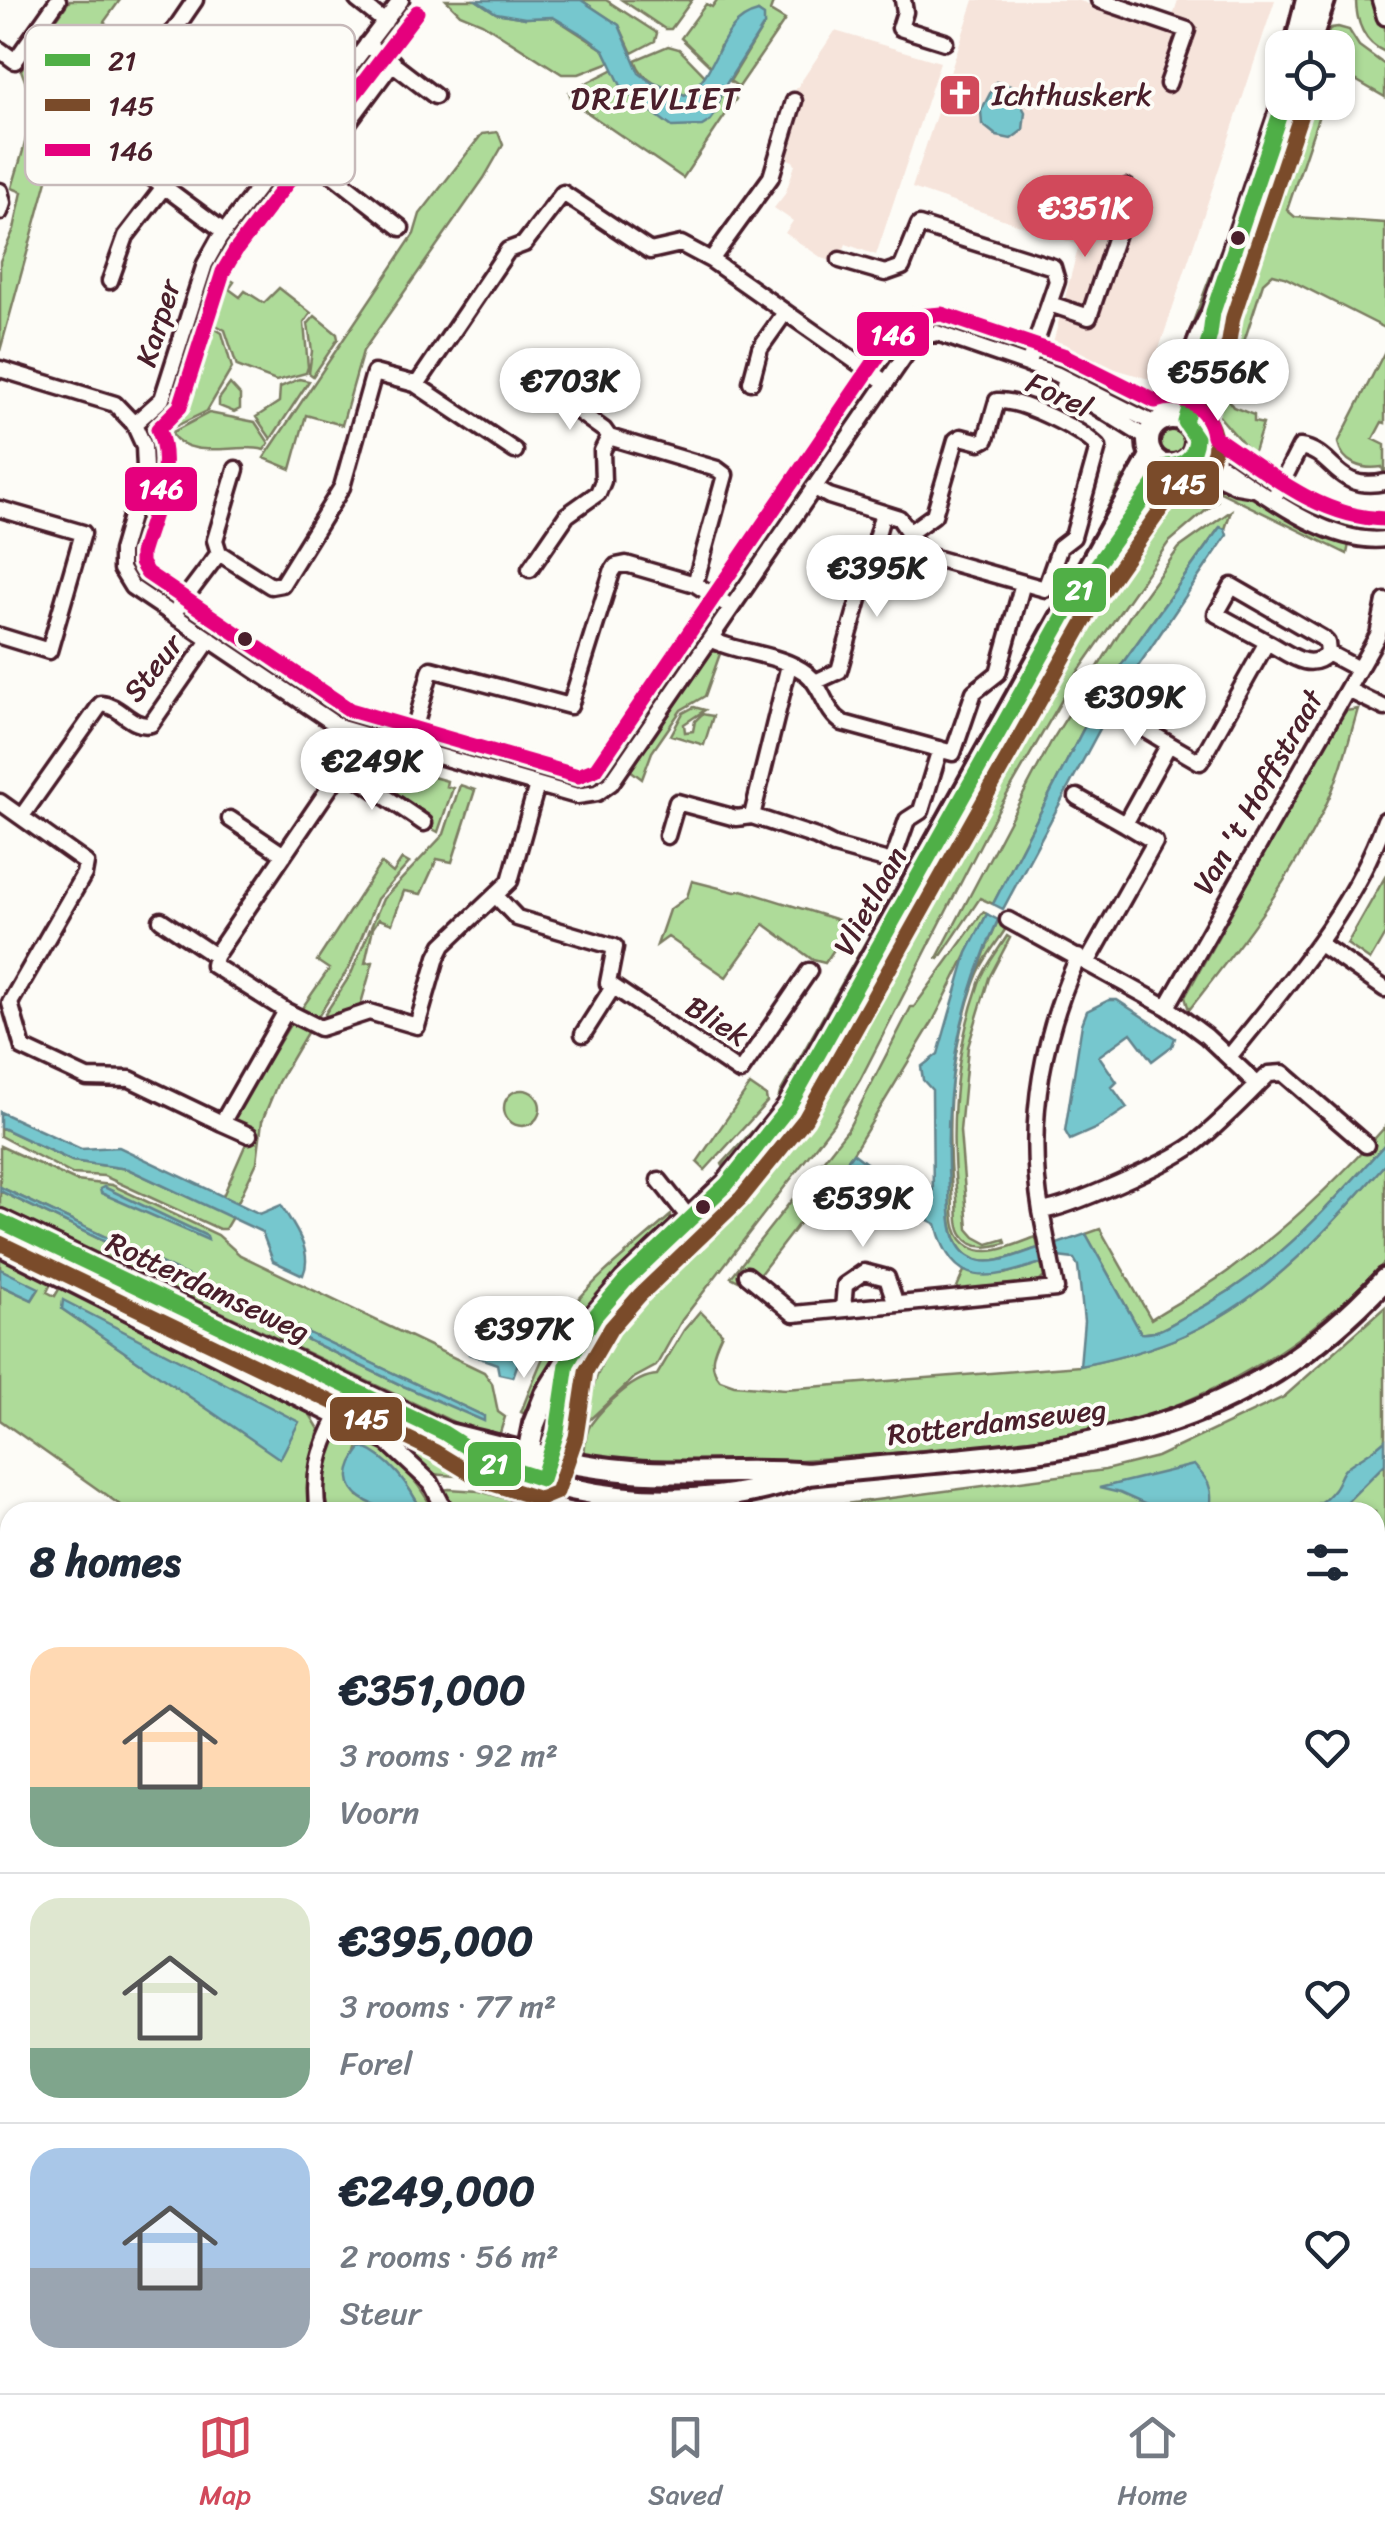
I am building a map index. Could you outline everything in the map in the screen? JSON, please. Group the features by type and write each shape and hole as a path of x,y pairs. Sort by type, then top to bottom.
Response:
{"street":[{"path":"40,25 58,0"},
{"path":"178,25 195,0"},
{"path":"357,0 386,22"},
{"name":"Karper","path":"355,60 401,0"},
{"path":"903,0 905,12 900,28 945,42"},
{"path":"1099,0 1147,8 1187,30 1168,84"},
{"path":"1300,30 1307,0"},
{"path":"1314,30 1324,0"},
{"path":"1380,0 1385,16"},
{"path":"367,44 435,96"},
{"path":"0,50 15,61 25,47"},
{"path":"355,114 394,62"},
{"path":"711,260 771,177 794,101"},
{"name":"Vlietlaan","path":"535,1467 538,1411 595,1316 757,1150 788,1108 1077,593 1093,556 1170,442 1201,336 1213,312 1278,120"},
{"path":"159,185 225,232"},
{"name":"Karper","path":"134,424 162,399 204,264 260,185"},
{"path":"346,185 401,228"},
{"path":"1050,304 1089,316 1118,233 1119,213 1128,187"},
{"name":"Karper","path":"110,281 126,236 163,188"},
{"path":"0,191 0,212"},
{"path":"415,384 508,250 524,244 563,193 650,251 681,244 711,260 885,382"},
{"path":"840,260 885,273 902,266 908,260 919,225 1053,267 1058,282 1028,364"},
{"path":"751,382 760,348 784,314"},
{"path":"0,369 115,404 134,424 144,446 145,468 120,551 121,568 132,587 340,728 577,796 597,792 611,783 911,344 925,334 937,333 1028,364 1170,442 1236,486 1254,489 1322,527 1383,545"},
{"path":"236,469 215,540 219,554 271,586 282,584 342,487 374,373 415,384 515,451"},
{"path":"560,400 609,437 725,475 695,584"},
{"name":"Forel","path":"909,533 934,515 956,440 986,439 997,400 1036,409 1098,447 1073,537 1060,547 1045,589 1023,583"},
{"path":"530,569 567,515 598,492 603,481 602,451 609,437"},
{"path":"1273,500 1300,447 1314,450 1354,483 1385,482"},
{"path":"710,638 727,648 790,664 807,674 833,716 843,722 953,753 974,692 998,673 1023,583 924,556 900,518 829,496 813,487"},
{"path":"0,509 83,533 49,651 0,636"},
{"path":"815,682 839,671 883,513"},
{"path":"173,614 219,554"},
{"path":"408,748 431,669 570,706 616,566 626,564 695,584 732,607"},
{"path":"1232,586 1322,638 1328,654 1320,662 1308,664 1216,614 1232,586"},
{"name":"Van 't Hoffstraat","path":"1168,1007 1378,635 1385,601"},
{"name":"Steur","path":"22,816 101,704 108,704 138,724 151,724 210,639"},
{"path":"1122,716 1200,762 1268,642"},
{"path":"1328,654 1358,669"},
{"path":"752,816 790,664"},
{"path":"1348,690 1385,708"},
{"path":"360,735 343,768 216,956 214,965 320,1028 370,1012 417,1026 436,956 443,945 510,881 537,784"},
{"path":"1125,824 1169,744"},
{"path":"667,836 677,802 736,818 752,816 892,862 907,820 921,811 940,749"},
{"path":"343,768 424,822"},
{"path":"748,1275 794,1314 1056,1288 1043,1228 1034,1154 1038,1082 1061,995 1155,842 1077,797"},
{"path":"0,802 86,863 84,874 5,1004 23,1048 87,1078 130,1079 249,1134"},
{"path":"230,819 284,855"},
{"path":"1229,1056 1320,944 1381,845 1385,820"},
{"path":"496,896 516,918 615,947 608,983 614,987 583,1034"},
{"path":"161,920 216,956"},
{"path":"1008,920 1168,1007 1258,1084"},
{"path":"1320,944 1385,989"},
{"name":"Bliek","path":"614,987 740,1072 809,971"},
{"path":"222,1123 286,1011"},
{"path":"1041,1211 1091,1194 1192,1146 1269,1074 1283,1073 1366,1145"},
{"path":"659,1180 690,1219"},
{"name":"Rotterdamseweg","path":"0,1221 444,1433 488,1462 535,1467 808,1474 1050,1450 1116,1438 1222,1402 1276,1372 1341,1323 1385,1280"},
{"path":"0,1248 388,1443 431,1483 441,1502"},
{"path":"843,1309 845,1286 864,1272 887,1278 896,1304"},
{"path":"318,1502 316,1468 337,1417"},
{"path":"521,1502 535,1467"},
{"path":"532,1502 535,1467"}],"shaded area":[{"path":"974,0 1077,0 1168,31 1178,0 1275,0 1149,379 1051,350 1079,245 912,188"},
{"path":"835,31 940,62 876,255 846,244 838,263 822,258 785,233 793,221 774,208 785,194 795,165 783,157 796,114 782,110"}],"green space":[{"path":"70,0 120,0 104,22 107,25 52,25"},
{"path":"446,0 476,0 496,13 525,18 553,17 604,50 610,62 579,74 562,74 482,23 460,14"},
{"path":"581,0 606,0 657,33 655,41 632,53 619,25"},
{"path":"622,0 692,0 671,29 665,29"},
{"path":"717,0 774,0 770,11 785,20 739,87 730,81 764,25 763,16 758,12 720,46 712,68 681,38 706,4 712,7"},
{"path":"1356,0 1375,0 1385,24 1385,52 1363,31"},
{"path":"1355,40 1385,65 1385,97 1355,80"},
{"path":"668,46 679,49 706,77 699,87 685,95 649,80 635,60"},
{"path":"614,69 623,90 716,113 722,89 736,99 683,178 572,102 569,92"},
{"path":"1293,120 1317,120 1287,210 1295,217 1385,223 1385,328 1284,277 1273,274 1263,283 1226,397 1233,407 1254,415 1254,422 1263,424 1253,455 1214,405 1271,183"},
{"path":"498,132 503,145 484,178 363,351 342,425 306,415 291,469 264,458 414,234 420,214 482,134"},
{"path":"25,143 25,185 46,185 0,351 0,261 14,229 22,192 12,188"},
{"path":"1220,251 1226,253 1178,386 1165,381 1179,359"},
{"path":"214,270 234,282 229,289 240,297 245,291 264,303 279,288 311,313 304,323 306,373 276,381 237,366 225,330 200,316"},
{"path":"315,316 338,339 313,376 309,373 312,351 308,324"},
{"path":"200,319 222,333 232,368 207,411 168,430 166,419 178,396"},
{"path":"1385,351 1385,423 1373,439 1385,445 1385,476 1382,467 1349,461 1338,443"},
{"path":"299,379 309,381 271,439 256,417 279,402 280,387"},
{"path":"230,384 240,395 240,409 234,412 219,406 219,399"},
{"path":"1195,405 1214,426 1212,454 1203,441"},
{"path":"209,413 255,422 269,443 264,450 202,449 179,442 171,433"},
{"path":"1171,426 1182,430 1186,441 1182,452 1171,456 1160,452 1156,441 1160,430"},
{"path":"1232,448 1272,480 1354,520 1352,530 1242,472 1226,457"},
{"path":"1123,477 1131,482 789,1092 756,1138 723,1166 777,1104 1068,584"},
{"path":"1211,477 1314,531 1349,544 1347,554 1206,485"},
{"path":"1199,493 1217,501 1168,543 1078,672 998,810 860,1080 833,1124 682,1320 656,1366 634,1378 584,1425 596,1377 616,1336 641,1299 796,1130 1080,633 1164,503 1168,505 1175,497"},
{"path":"1151,495 1159,503 1022,726 807,1105 770,1155 766,1151 950,837 1102,565"},
{"path":"1231,511 1225,529 1219,528 1104,689 993,904 980,898 937,958 1051,742 1131,614 1179,548"},
{"path":"721,651 705,696 681,710 652,752 642,779 630,770 705,659 711,652"},
{"path":"694,707 705,710 684,724 685,732 693,731 702,714 713,716 704,745 671,735 683,713"},
{"path":"1358,709 1334,787 1300,854 1247,934 1189,1010 1185,997 1337,722 1346,711"},
{"path":"387,764 447,781 446,786 453,788 438,832 427,826 425,816 372,779 371,772"},
{"path":"460,785 475,790 452,862 437,859 421,894 404,891 392,924 379,919 365,963 373,962 360,1007 328,1019 325,1014 351,974 383,899 444,834"},
{"path":"402,859 409,863 377,899 350,966 316,1020 300,1011 329,969 317,961 381,863 393,873"},
{"path":"1385,877 1385,934 1370,960 1347,944"},
{"path":"692,881 735,892 742,890 851,924 825,963 813,960 764,924 726,977 668,937 657,945 669,910 687,897"},
{"path":"983,912 987,914 933,1021 853,1153 750,1287 731,1277 848,1129 911,1007"},
{"path":"999,918 1008,925 971,991 985,953"},
{"path":"1007,936 1010,938 989,978 968,1047 960,1131 968,1229 988,1244 1005,1239 1006,1243 983,1247 967,1241 958,1223 956,1089 964,1036 979,983"},
{"path":"291,1023 308,1031 278,1082 262,1121 257,1162 237,1204 223,1196 251,1132 231,1122"},
{"path":"952,1084 950,1165 954,1222 959,1236 978,1250 1003,1249 1036,1237 1038,1248 987,1262 971,1258 959,1246 953,1230 949,1195 948,1121"},
{"path":"750,1085 766,1096 767,1102 705,1170 697,1162"},
{"path":"522,1090 535,1095 540,1108 535,1121 522,1126 509,1121 504,1108 509,1095"},
{"path":"0,1127 72,1161 128,1169 232,1217 225,1229 219,1229 104,1176 72,1174 0,1136"},
{"path":"1385,1127 1385,1144 1293,1241 1214,1300 1163,1328 1141,1333 1086,1234 1100,1229 1151,1319 1221,1276 1272,1237 1331,1184"},
{"path":"0,1146 76,1181 112,1185 218,1235 240,1255 484,1372 492,1383 498,1412 505,1417 499,1436 464,1427 0,1207 0,1191 401,1385 483,1416 0,1187"},
{"path":"1385,1164 1385,1262 1320,1322 1285,1348 1210,1391 1170,1408 1063,1436 863,1456 703,1463 584,1456 588,1431 597,1416 630,1386 657,1375 700,1311 722,1333 713,1357 716,1374 720,1380 734,1385 785,1389 1095,1363 1185,1335 1226,1313 1300,1255"},
{"path":"733,1195 644,1285 682,1234"},
{"path":"671,1215 659,1238 620,1270 577,1319 530,1416 521,1412 550,1344 573,1306"},
{"path":"0,1254 53,1279 47,1292 55,1296 62,1284 308,1411 319,1429 311,1465 312,1502 116,1502 0,1420 0,1285 32,1300 39,1289 0,1269","holes":["62,1309 298,1422 280,1458"]},
{"path":"1041,1263 1044,1277 1034,1287 1024,1283 954,1294 964,1271 1004,1274"},
{"path":"1385,1307 1385,1502 860,1502 1105,1470 1157,1457 1284,1397"},
{"path":"589,1363 572,1431 563,1427 570,1389"},
{"path":"365,1420 485,1469 482,1478 431,1474 408,1450"},
{"path":"348,1433 375,1443 399,1463 428,1502 416,1502 396,1474 358,1449 354,1464 358,1496 372,1502 326,1502 327,1456 338,1438"},
{"path":"443,1490 479,1491 514,1502 450,1502"}],"water":[{"path":"476,0 581,0 619,25 639,73 685,95 705,75 734,26 758,12 764,16 764,25 723,89 710,121 702,126 672,127 623,90 604,50 585,36 553,17 496,13"},
{"path":"996,82 1011,86 1025,112 1023,130 1011,139 997,136 982,124 981,111"},
{"path":"1220,527 1227,535 1116,699 1003,909 993,904 1104,689"},
{"path":"987,914 998,920 972,985 951,1085 948,1153 952,1228 958,1246 972,1258 996,1261 1038,1248 1041,1263 989,1276 963,1270 952,1260 936,1224 837,1174 853,1153 920,1204 933,1203 932,1090 923,1080 921,1067 938,1054 967,953"},
{"path":"1117,1000 1175,1038 1172,1046 1152,1061 1131,1033 1099,1056 1117,1082 1112,1087 1127,1108 1070,1140 1065,1131 1082,1024 1087,1011"},
{"path":"0,1112 81,1149 119,1147 260,1214 281,1205 304,1248 303,1275 273,1261 262,1232 128,1169 72,1161 0,1127"},
{"path":"1385,1144 1385,1164 1365,1187 1300,1255 1252,1295 1171,1341 1080,1366 1084,1321 1078,1266 1074,1259 1058,1257 1054,1245 1086,1234 1141,1333 1158,1331 1214,1300 1268,1262 1317,1218"},
{"path":"0,1187 484,1416 484,1421 401,1385 0,1191"},
{"path":"104,1187 207,1236 208,1240 101,1193"},
{"path":"0,1269 39,1288 32,1300 0,1285"},
{"path":"63,1300 299,1422 280,1459 62,1309"},
{"path":"469,1344 488,1344 519,1360 513,1377 499,1374 497,1364 469,1354"},
{"path":"1385,1440 1385,1464 1347,1502 1320,1502 1335,1488 1347,1467"},
{"path":"362,1447 372,1452 398,1474 417,1502 368,1502 361,1498 349,1478"},
{"path":"1194,1465 1206,1480 1211,1502 1140,1502 1099,1488"}],"transit line":[{"name":"146","path":"355,94 417,12"},
{"name":"21","path":"0,1221 444,1433 489,1462 542,1479 557,1432 567,1364 595,1316 625,1281 727,1184 788,1108 1077,593 1167,466 1179,464 1191,455 1196,438 1185,422 1213,312 1278,120"},
{"name":"145","path":"0,1243 434,1451 483,1481 540,1499 557,1492 576,1437 586,1371 611,1328 741,1198 805,1119 1094,604 1178,485 1198,475 1211,459 1215,439 1207,418 1233,317 1299,120"},
{"name":"146","path":"285,185 223,272 180,407 158,429 163,444 163,476 141,563 147,573 350,710 578,776 596,769 894,333 917,316 942,314 1063,355 1155,401 1185,400 1200,409 1213,436 1294,490 1338,511 1385,519"}],"place":[{"name":"Ichthuskerk","path":"960,95"}],"district":[{"name":"DRIEVLIET","path":"656,98"}]}
